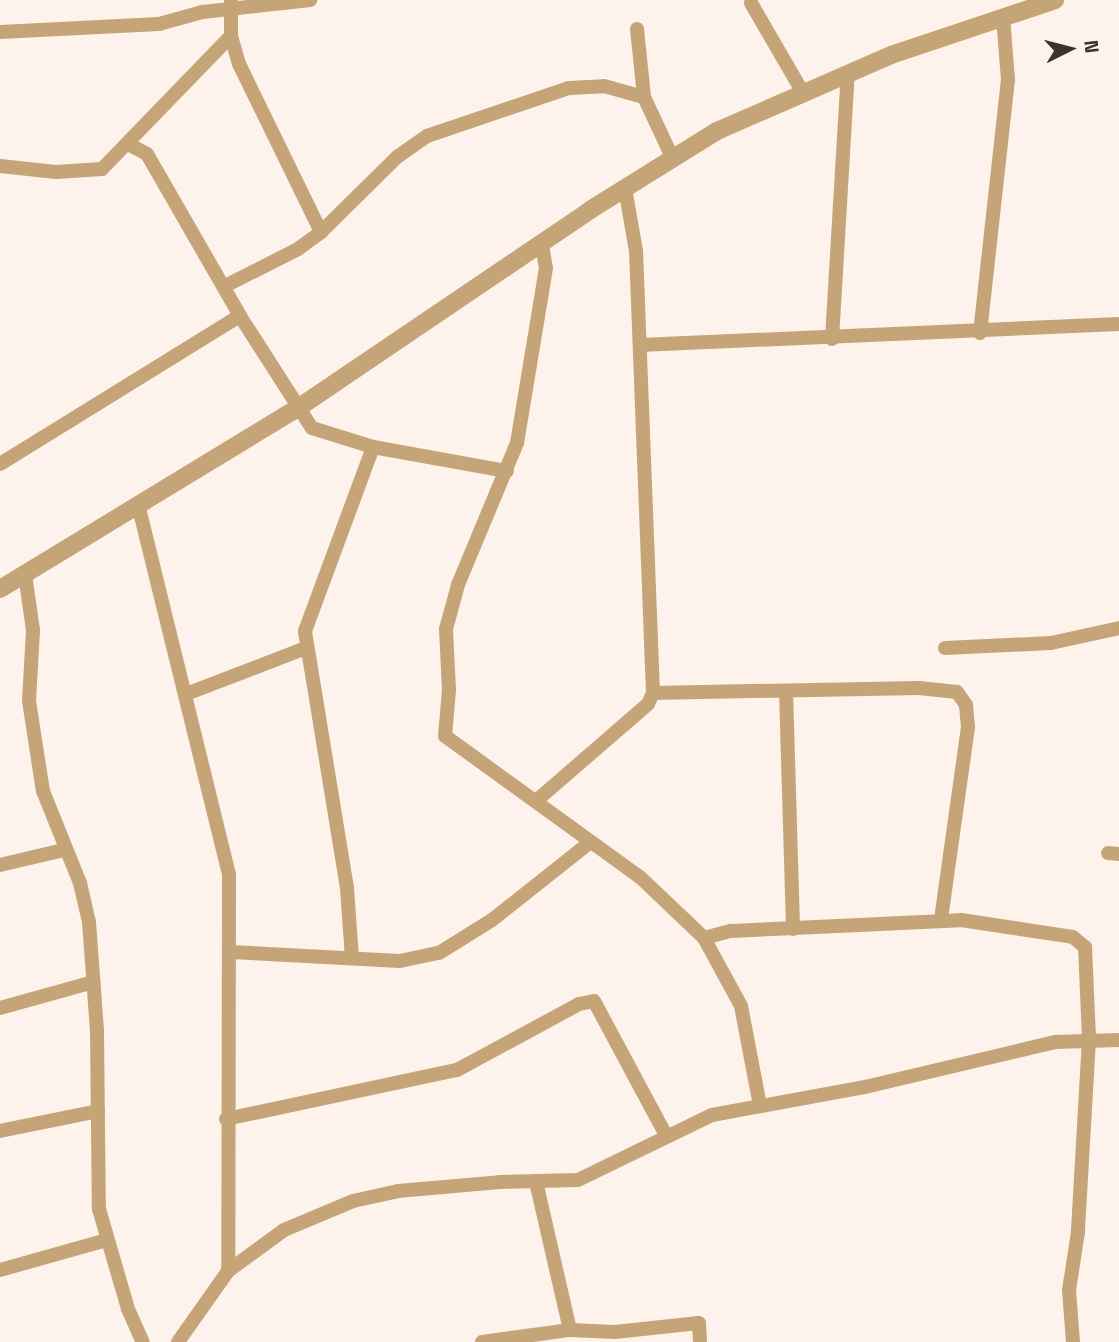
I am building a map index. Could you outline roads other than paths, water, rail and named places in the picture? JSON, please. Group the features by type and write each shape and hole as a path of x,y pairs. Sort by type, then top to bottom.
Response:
{"street":[{"path":"0,32 159,24 230,5 310,0"},
{"path":"0,589 139,508 298,408 672,158 802,91 1003,16 1055,0"},
{"path":"751,3 802,91"},
{"path":"230,5 230,36 239,64 321,232"},
{"path":"980,332 1007,80 1003,16"},
{"path":"637,29 644,97 672,158"},
{"path":"0,166 83,172 102,169 130,145 182,84 230,36"},
{"path":"832,339 848,73"},
{"path":"225,286 298,250 321,232 397,157 427,136 569,88 604,86 644,97"},
{"path":"147,154 152,122"},
{"path":"130,145 147,154 240,316 312,428 373,447 507,471"},
{"path":"536,801 648,704 653,693 636,251 625,188"},
{"path":"542,244 546,268 540,314 507,471 458,584 446,629 449,690 444,729 448,741 458,750 536,801 589,843 640,877 704,938 741,1006 760,1106"},
{"path":"0,464 240,316"},
{"path":"640,345 832,339 1119,324"},
{"path":"352,958 347,888 306,648 309,614 373,447"},
{"path":"139,508 229,874 226,1119 228,1271"},
{"path":"25,574 33,630 29,673 32,722 43,792 86,906 93,982 98,1111 96,1168 107,1240 143,1342"},
{"path":"945,648 1051,643 1119,628"},
{"path":"186,694 306,648"},
{"path":"653,693 944,688 962,698 968,727 942,920"},
{"path":"786,691 793,929"},
{"path":"230,952 400,961 456,946 589,843"},
{"path":"0,865 64,850"},
{"path":"704,938 731,931 942,920 1013,926 1080,942 1086,952 1089,1039 1078,1232 1069,1290 1073,1342"},
{"path":"0,1008 93,982"},
{"path":"226,1119 457,1070 579,1003 594,1001 666,1135"},
{"path":"178,1342 228,1271 284,1230 352,1201 398,1191 589,1177 666,1135 712,1115 878,1085 1056,1042 1119,1040"},
{"path":"0,1131 98,1111"},
{"path":"536,1181 570,1330"},
{"path":"0,1270 107,1240"},
{"path":"482,1342 570,1330 615,1332 699,1323 701,1342"}]}
